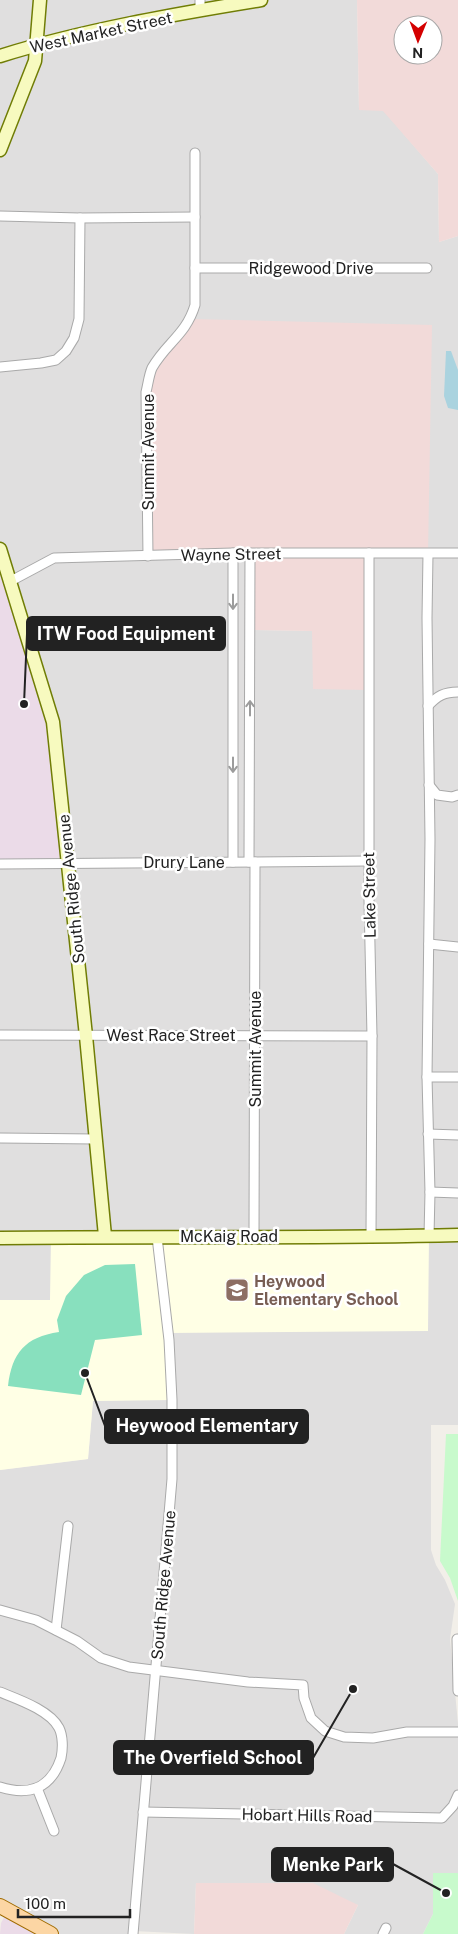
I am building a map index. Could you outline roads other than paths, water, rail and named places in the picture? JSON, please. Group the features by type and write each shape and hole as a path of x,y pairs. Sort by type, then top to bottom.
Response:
{"main road":[{"path":"0,1906 51,1934"}],"street":[{"path":"0,150 35,61 40,0"},
{"name":"West Market Street","path":"0,56 37,44 200,5 261,0"},
{"name":"Summit Avenue","path":"148,556 146,392 151,370 161,355 181,334 191,319 195,305 195,153"},
{"path":"0,216 80,218 195,217"},
{"path":"0,367 40,364 56,360 66,351 74,338 79,318 80,218"},
{"name":"Ridgewood Drive","path":"195,268 427,268"},
{"name":"South Ridge Avenue","path":"0,549 53,722 105,1236"},
{"path":"233,553 233,862"},
{"name":"Wayne Street","path":"9,582 54,558 233,553 458,553"},
{"name":"Summit Avenue","path":"250,553 255,1035 254,1236"},
{"name":"Lake Street","path":"369,553 369,861 372,1036 371,1237"},
{"path":"428,554 429,944 427,1077 430,1192 429,1236"},
{"path":"428,706 446,692 458,692"},
{"path":"429,784 437,795 452,797 458,794"},
{"name":"Drury Lane","path":"0,864 369,861"},
{"path":"429,944 458,947"},
{"name":"West Race Street","path":"0,1035 372,1036"},
{"path":"427,1077 458,1077"},
{"path":"428,1134 458,1135"},
{"path":"0,1138 95,1139"},
{"path":"430,1192 458,1192"},
{"name":"McKaig Road","path":"0,1238 105,1236 458,1236"},
{"name":"South Ridge Avenue","path":"133,1934 172,1479 172,1400 169,1340 157,1237"},
{"path":"56,1630 68,1526"},
{"path":"0,1610 36,1620 101,1658 129,1667 248,1682 303,1685 304,1698 311,1718 325,1731 344,1737 373,1738 407,1732 458,1732"},
{"path":"457,1639 458,1692"},
{"path":"0,1692 38,1709 51,1718 59,1727 62,1752 53,1776 45,1784 25,1791 0,1788"},
{"path":"37,1788 54,1831"},
{"name":"Hobart Hills Road","path":"143,1812 442,1818 453,1806 458,1795"}],"water":[{"path":"446,351 451,351 458,370 458,410 448,408 444,396"}],"place":[{"name":"ITW Food Equipment","path":"24,704"},
{"name":"Heywood Elementary School","path":"237,1290"},
{"name":"Heywood Elementary","path":"85,1373"},
{"name":"The Overfield School","path":"353,1689"},
{"name":"Menke Park","path":"446,1893"}]}
